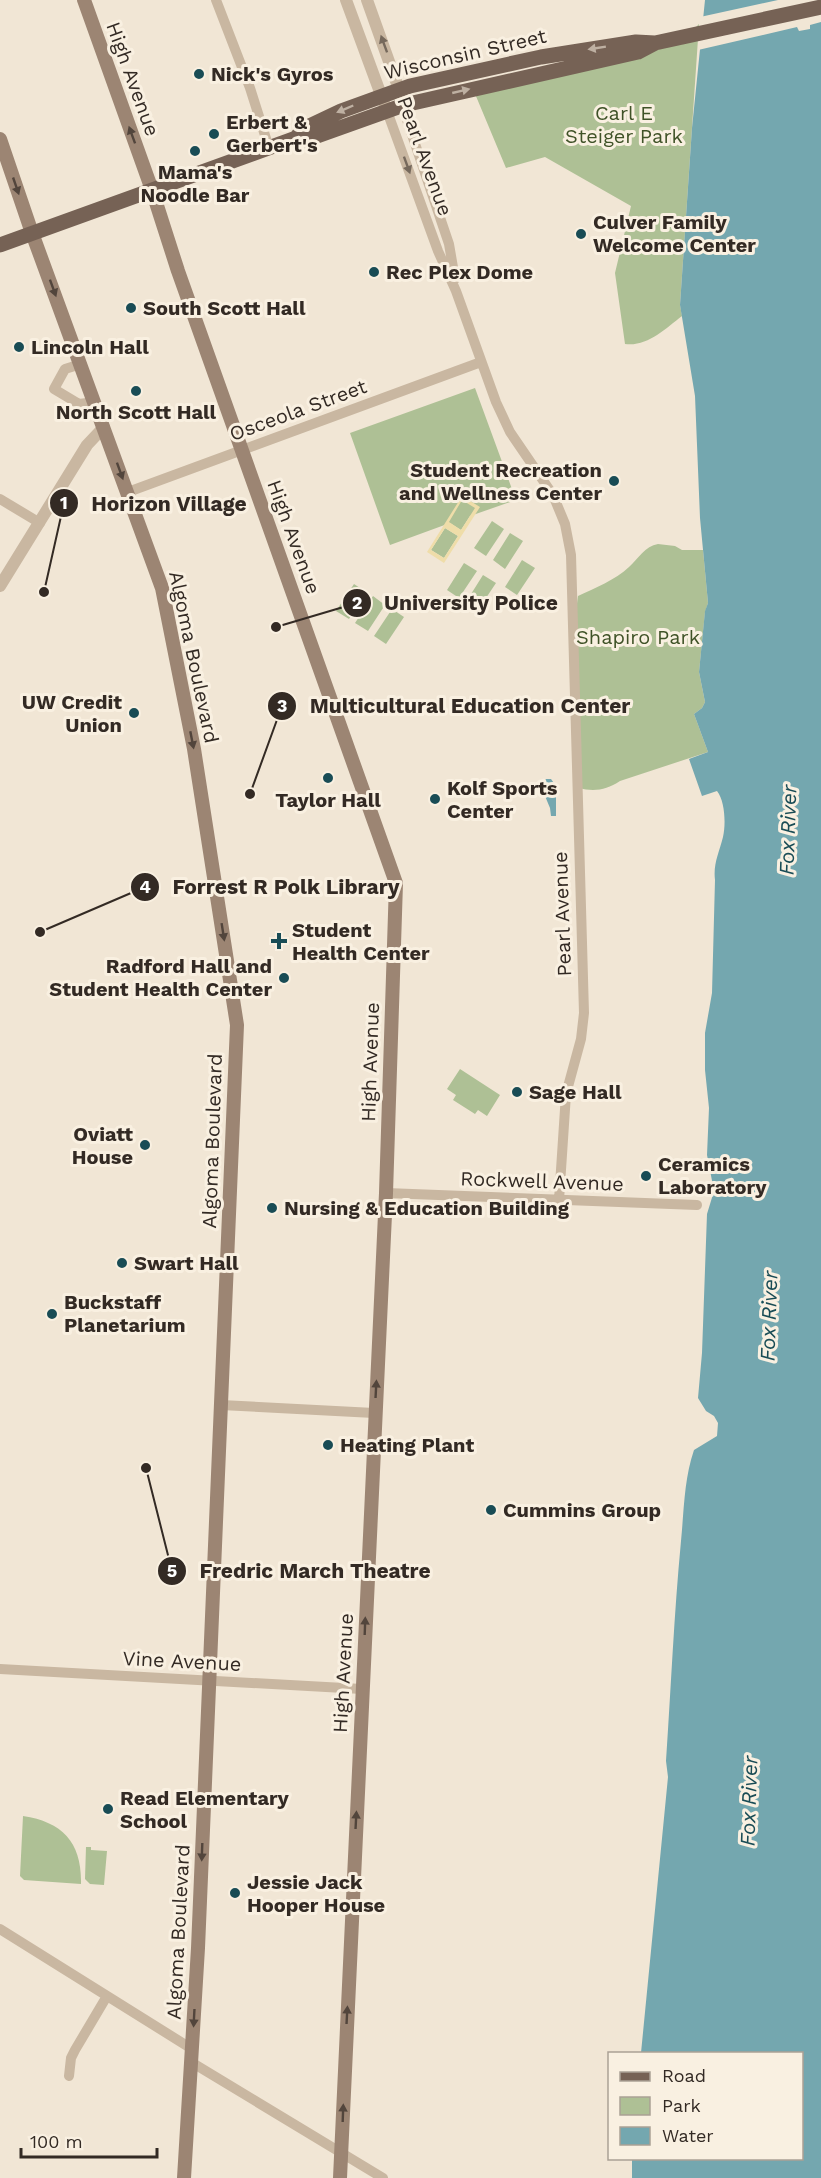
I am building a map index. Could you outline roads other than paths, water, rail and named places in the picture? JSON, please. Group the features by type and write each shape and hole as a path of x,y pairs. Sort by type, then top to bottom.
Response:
{"main road":[{"name":"High Avenue","path":"84,0 396,883 386,1192 340,2178"},
{"name":"Wisconsin Street","path":"296,138 303,129 400,88 541,57 636,42 655,43 821,6"},
{"name":"Wisconsin Street","path":"0,245 296,138 306,140 404,105 638,52 655,43"},
{"name":"Algoma Boulevard","path":"0,139 32,233 128,492 166,604 196,758 237,1025 192,2055 184,2178"}],"street":[{"path":"216,0 250,88 269,148"},
{"name":"Pearl Avenue","path":"346,0 496,402 510,432 553,495 565,524 571,555 584,1013 581,1039 566,1094 559,1200"},
{"name":"Pearl Avenue","path":"367,0 400,88 407,120 449,244 456,291"},
{"name":"Osceola Street","path":"128,492 481,362"},
{"path":"81,364 65,369 54,389 79,404 95,402"},
{"path":"0,586 87,446 104,427"},
{"path":"0,499 40,523"},
{"name":"Rockwell Avenue","path":"386,1192 697,1205"},
{"path":"221,1405 374,1413"},
{"name":"Vine Avenue","path":"0,1669 363,1689"},
{"path":"0,1929 107,1996 192,2055 383,2178"},
{"path":"69,2076 71,2058 107,1996"}],"water":[{"name":"Fox River","path":"705,0 821,0 821,2178 632,2178 632,2160 803,2160 803,2052 641,2052 668,1777 666,1761 685,1495 694,1450 717,1436 718,1423 714,1416 706,1411 698,1398 707,1214 714,1191 707,1155 709,1108 705,1070 705,1033 712,993 715,869 725,819 720,795 717,791 702,796 689,759 708,752 694,714 702,708 705,702 699,672 705,611 708,603 700,518 695,396 680,305 692,128"},
{"path":"546,779 551,779 556,786 556,816 551,816 540,784"}],"place":[{"name":"Nick's Gyros","path":"199,74"},
{"name":"Erbert & Gerbert's","path":"214,134"},
{"name":"Mama's Noodle Bar","path":"195,151"},
{"name":"Culver Family Welcome Center","path":"581,234"},
{"name":"Rec Plex Dome","path":"374,272"},
{"name":"South Scott Hall","path":"131,308"},
{"name":"Lincoln Hall","path":"19,347"},
{"name":"North Scott Hall","path":"136,391"},
{"name":"Student Recreation and Wellness Center","path":"614,481"},
{"name":"Horizon Village","path":"44,592"},
{"name":"University Police","path":"276,627"},
{"name":"UW Credit Union","path":"134,713"},
{"name":"Taylor Hall","path":"328,778"},
{"name":"Multicultural Education Center","path":"250,794"},
{"name":"Kolf Sports Center","path":"435,799"},
{"name":"Forrest R Polk Library","path":"40,932"},
{"name":"Student Health Center","path":"279,941"},
{"name":"Radford Hall and Student Health Center","path":"284,978"},
{"name":"Sage Hall","path":"517,1092"},
{"name":"Oviatt House","path":"145,1145"},
{"name":"Ceramics Laboratory","path":"646,1176"},
{"name":"Nursing & Education Building","path":"272,1208"},
{"name":"Swart Hall","path":"122,1263"},
{"name":"Buckstaff Planetarium","path":"52,1314"},
{"name":"Heating Plant","path":"328,1445"},
{"name":"Fredric March Theatre","path":"146,1468"},
{"name":"Cummins Group","path":"491,1510"},
{"name":"Read Elementary School","path":"108,1809"},
{"name":"Jessie Jack Hooper House","path":"235,1893"}],"park label":[{"name":"Carl E Steiger Park","path":"624,124"},
{"name":"Shapiro Park","path":"638,637"}]}
